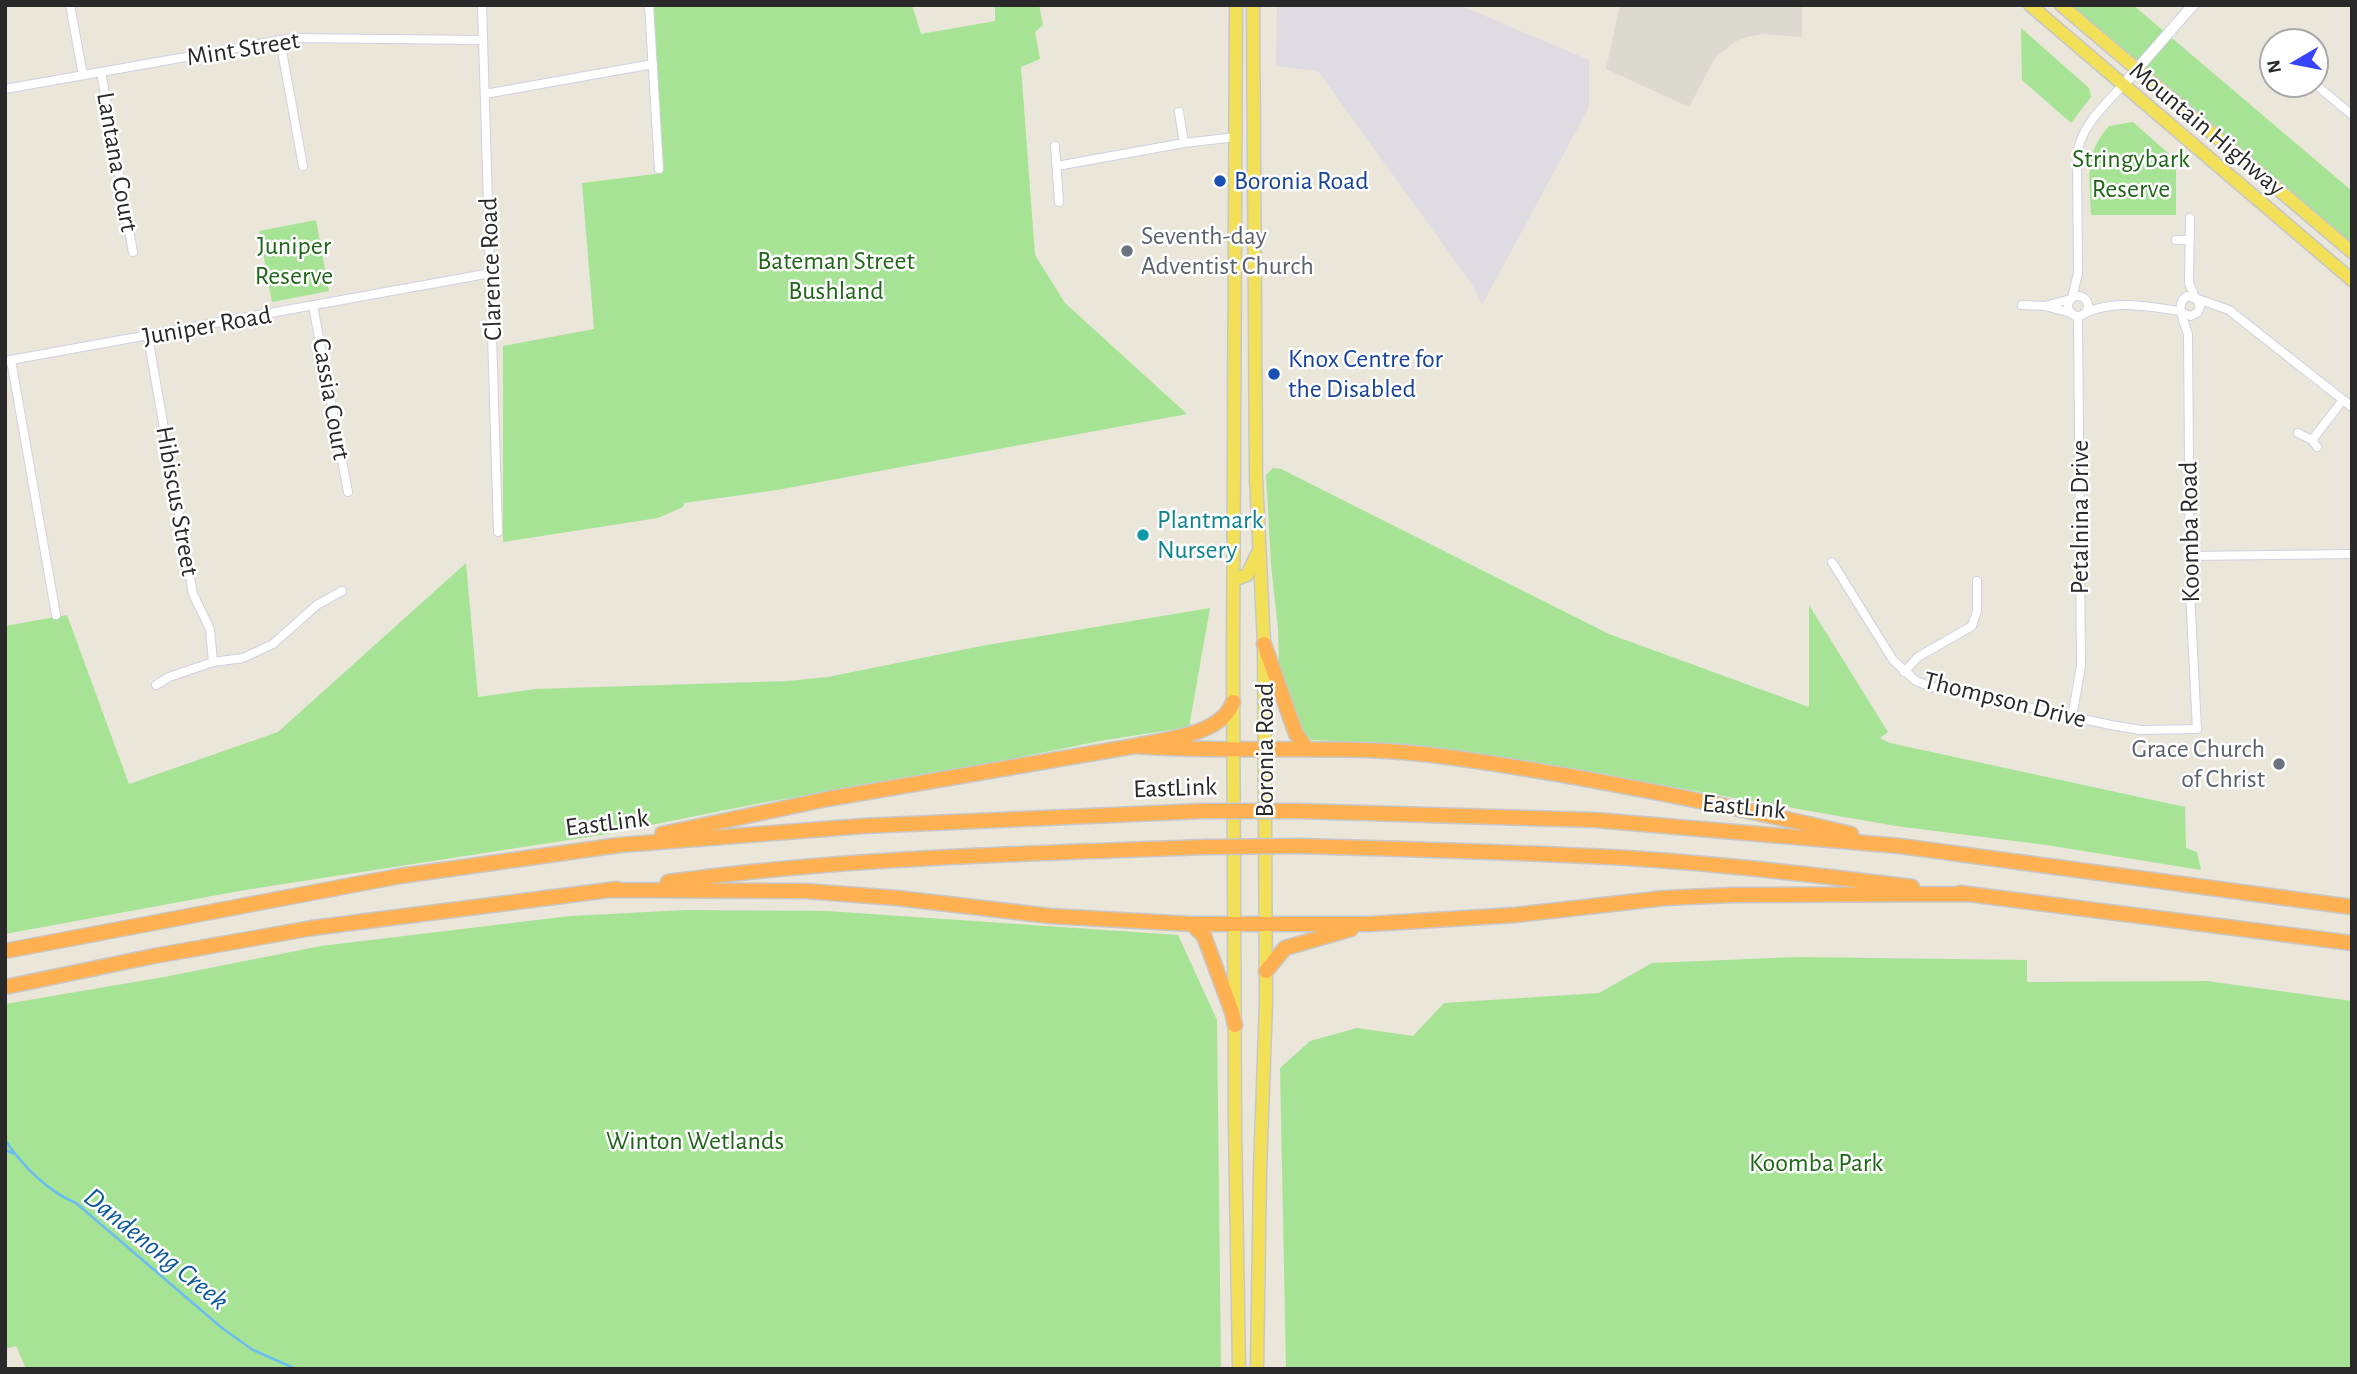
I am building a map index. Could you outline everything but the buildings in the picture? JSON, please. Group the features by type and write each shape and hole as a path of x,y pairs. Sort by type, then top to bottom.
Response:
{"highway":[{"path":"1264,644 1296,734 1307,749"},
{"path":"620,845 827,799 1181,736 1214,725 1226,716 1233,702"},
{"path":"1135,746 1179,750 1307,749 1423,754 1498,764 1758,812 1900,846"},
{"name":"EastLink","path":"5,951 400,876 620,845 863,826 1203,811 1298,811 1595,820 1900,846 2352,907"},
{"path":"5,987 312,928 749,871 892,860 1205,847 1299,846 1503,851 1799,872 2352,943"},
{"path":"610,890 805,891 897,898 1050,916 1192,924 1369,924 1515,915 1678,897 1967,894"},
{"path":"1192,924 1204,936 1235,1025"},
{"path":"1266,971 1285,948 1369,924"}],"main road":[{"name":"Boronia Road","path":"1236,5 1233,749 1239,1369"},
{"name":"Boronia Road","path":"1253,5 1256,459 1264,644 1266,924 1257,1369"},
{"name":"Mountain Highway","path":"2031,5 2352,280"},
{"name":"Mountain Highway","path":"2061,5 2352,253"},
{"path":"1233,322 1255,310"},
{"path":"1234,459 1256,459"},
{"path":"1234,580 1247,575 1259,548"},
{"path":"1239,1348 1257,1349"}],"street":[{"path":"70,5 83,75"},
{"name":"Clarence Road","path":"482,5 498,532"},
{"path":"649,5 659,169"},
{"path":"2078,314 2088,308 2078,273 2077,156 2080,139 2086,128 2193,5"},
{"name":"Mint Street","path":"5,89 293,38 484,40"},
{"path":"280,40 303,166"},
{"path":"485,94 653,64"},
{"name":"Lantana Court","path":"101,72 133,252"},
{"path":"2329,95 2352,114"},
{"path":"1179,112 1184,143"},
{"path":"1057,166 1184,143 1236,137"},
{"path":"1055,146 1059,202"},
{"path":"2182,312 2180,303 2189,284 2190,218"},
{"path":"2176,240 2190,240"},
{"name":"Juniper Road","path":"8,361 491,273"},
{"path":"2078,273 2068,307 2078,314"},
{"path":"2189,284 2200,304 2197,313"},
{"path":"2158,307 2190,295 2230,310 2352,407"},
{"path":"2045,306 2078,296 2105,305 2158,307 2182,312 2188,316 2214,306"},
{"path":"2022,305 2045,306 2078,314 2105,305"},
{"name":"Cassia Court","path":"313,306 348,492"},
{"name":"Koomba Road","path":"2182,312 2188,334 2190,556 2197,729"},
{"name":"Koomba Road","path":"2188,334 2197,313"},
{"name":"Petalnina Drive","path":"2072,717 2081,666 2078,314"},
{"name":"Hibiscus Street","path":"148,337 193,594 210,629 213,662"},
{"path":"8,361 56,615"},
{"path":"2298,433 2314,444 2343,400"},
{"path":"2190,556 2352,554"},
{"name":"Thompson Drive","path":"1832,562 1893,660 1916,681 1928,686 2135,729 2197,729"},
{"path":"1904,672 1918,657 1945,639 1972,626 1977,611 1977,581"},
{"path":"156,685 169,677 213,662 243,659 273,644 317,604 342,591"}],"shaded area":[{"path":"1277,5 1459,5 1589,60 1589,107 1482,305 1473,286 1318,71 1276,66"},
{"path":"1620,5 1802,5 1802,37 1765,34 1734,42 1715,58 1689,107 1606,69"}],"green space":[{"name":"Bateman Street Bushland","path":"653,5 912,5 921,34 995,21 995,5 1039,5 1043,25 1035,32 1040,59 1021,67 1035,255 1065,303 1187,414 777,490 684,503 683,507 658,518 503,542 503,346 594,329 582,183 663,173"},
{"path":"2061,5 2133,5 2352,191 2352,252"},
{"path":"2021,28 2089,88 2091,97 2071,123 2022,80"},
{"name":"Stringybark Reserve","path":"2133,122 2176,160 2176,215 2091,215 2089,179 2095,147 2109,126"},
{"name":"Juniper Reserve","path":"316,220 329,291 272,302 259,231"},
{"path":"1273,468 1281,469 1609,634 1809,707 1809,605 1888,732 1880,738 1890,743 2185,807 2186,848 2197,852 2201,870 2046,845 1896,826 1500,757 1387,743 1312,740 1301,731 1279,670 1266,475"},
{"path":"466,563 478,697 536,689 788,681 828,677 981,646 1210,608 1189,727 1100,741 927,776 766,802 601,835 245,890 5,934 5,626 67,615 129,784 278,732"},
{"name":"Winton Wetlands","path":"686,910 827,911 1178,935 1217,1020 1221,1369 26,1369 16,1346 5,1349 5,1004 164,977 321,946 570,916"},
{"name":"Koomba Park","path":"1798,957 2027,960 2027,982 2207,981 2352,1001 2352,1369 1286,1369 1280,1068 1310,1041 1357,1028 1413,1036 1444,1003 1599,993 1652,963"}],"waterway":[{"name":"Dandenong Creek","path":"5,1140 36,1177 55,1192 76,1203 222,1328 253,1350 296,1369"},
{"name":"Dandenong Creek","path":"5,1150 15,1154"}],"place":[{"name":"Boronia Road","path":"1220,181"},
{"name":"Seventh-day Adventist Church","path":"1127,251"},
{"name":"Knox Centre for the Disabled","path":"1274,374"},
{"name":"Plantmark Nursery","path":"1143,535"},
{"name":"Grace Church of Christ","path":"2279,764"}]}
